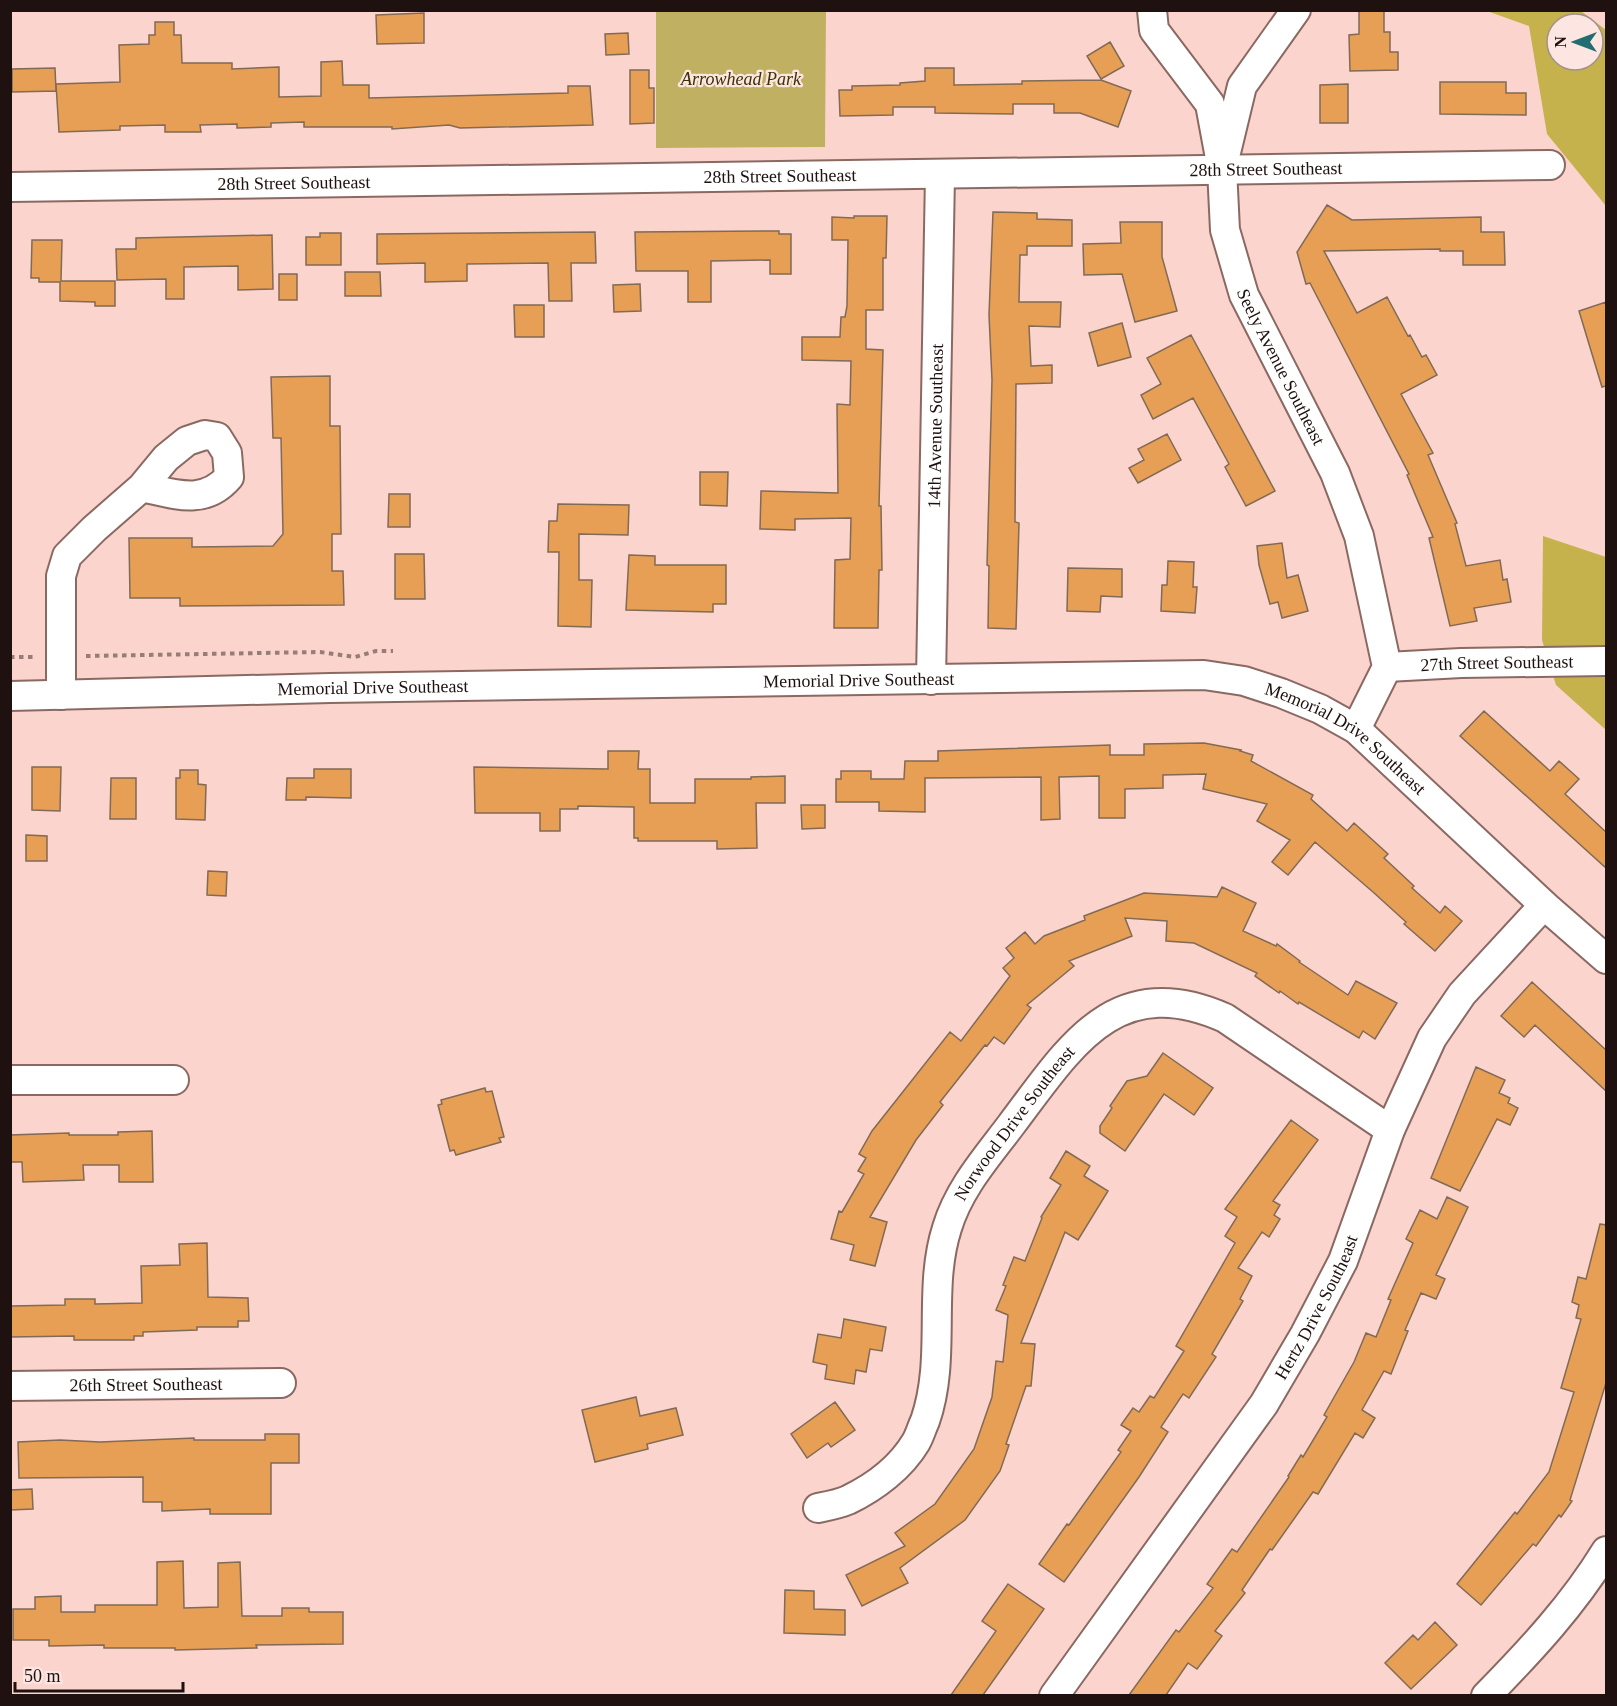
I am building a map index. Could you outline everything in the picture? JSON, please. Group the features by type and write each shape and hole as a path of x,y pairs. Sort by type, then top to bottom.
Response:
{"street":[{"path":"1152,10 1154,30 1210,104 1222,169"},
{"name":"Seely Avenue Southeast","path":"1296,10 1242,86 1222,169 1225,230 1244,295 1335,473 1359,536 1387,667"},
{"name":"28th Street Southeast","path":"10,187 1550,165"},
{"name":"14th Avenue Southeast","path":"931,680 940,174"},
{"path":"61,695 61,576 67,556 94,529 142,488"},
{"name":"27th Street Southeast","path":"1387,667 1461,663 1606,661"},
{"path":"1356,729 1387,667"},
{"name":"Memorial Drive Southeast","path":"10,696 330,688 1204,675 1244,681 1320,709 1356,729 1544,905 1606,959"},
{"name":"Hertz Drive Southeast","path":"1054,1695 1264,1404 1305,1334 1343,1261 1390,1131 1432,1038 1456,1003 1544,905"},
{"name":"Norwood Drive Southeast","path":"818,1508 847,1500 873,1485 898,1466 917,1440 929,1409 936,1368 938,1272 946,1228 963,1189 1059,1061 1084,1034 1113,1014 1145,1003 1174,1002 1203,1008 1225,1018 1390,1131"},
{"path":"10,1080 174,1080"},
{"name":"26th Street Southeast","path":"10,1386 281,1383"},
{"path":"1499,1692 1585,1586 1606,1551"}],"path":[{"path":"10,657 320,652 355,657 376,651 393,651"}],"green space":[{"name":"Arrowhead Park","path":"656,11 826,11 825,147 656,148"}],"shaded area":[{"path":"1487,11 1582,12 1545,12 1545,72 1605,72 1606,30 1606,206 1547,134 1529,26"},
{"path":"1543,536 1606,557 1606,730 1556,685 1542,640"}],"building":[{"path":"1359,10 1384,10 1384,32 1390,32 1390,52 1398,52 1398,70 1350,71 1349,35 1359,34"},
{"path":"424,13 424,43 377,44 376,15"},
{"path":"155,22 174,22 174,35 181,35 182,63 232,63 232,69 279,67 279,97 321,96 321,62 342,61 343,85 369,85 369,98 568,93 568,86 590,86 593,125 460,128 449,125 392,129 392,127 304,127 304,122 271,123 271,127 237,128 237,124 200,125 201,132 165,132 165,125 120,126 120,130 59,132 56,84 120,82 119,45 149,44 149,35 155,35"},
{"path":"628,33 629,54 606,55 605,34"},
{"path":"1110,42 1124,66 1101,79 1087,56"},
{"path":"55,68 56,91 12,92 12,69"},
{"path":"925,68 954,68 954,85 1101,80 1131,91 1118,127 1080,113 1054,113 1054,104 1013,104 1013,114 935,113 935,107 893,107 893,115 840,116 839,90 852,90 852,86 900,85 900,83 925,81"},
{"path":"630,70 649,70 649,88 654,88 654,123 630,124"},
{"path":"1440,82 1506,82 1506,93 1526,93 1526,115 1440,114"},
{"path":"1348,84 1348,123 1320,123 1320,85"},
{"path":"1327,205 1352,220 1481,217 1481,232 1504,232 1505,265 1463,265 1463,251 1440,251 1440,249 1324,251 1357,313 1387,297 1408,336 1410,335 1422,357 1426,355 1437,375 1401,394 1433,453 1428,455 1457,523 1455,524 1466,566 1500,560 1503,580 1507,579 1511,602 1474,608 1477,621 1450,626 1429,538 1433,537 1407,475 1409,474 1310,283 1306,284 1297,252"},
{"path":"993,212 1037,213 1037,219 1072,220 1072,246 1027,246 1027,255 1020,255 1019,302 1061,302 1060,327 1029,326 1031,366 1052,365 1052,383 1016,384 1015,522 1019,523 1016,629 988,628 989,566 987,565 992,380 989,315"},
{"path":"854,216 887,216 886,258 883,258 883,310 866,310 866,349 883,350 879,506 881,506 882,570 879,570 878,628 834,628 835,560 850,559 851,518 795,519 795,530 760,529 761,491 838,493 837,404 850,405 851,361 802,360 802,337 840,337 841,317 845,317 847,306 848,240 832,240 832,217 854,218"},
{"path":"1120,222 1162,222 1162,257 1177,311 1135,322 1122,274 1084,275 1083,244 1121,243"},
{"path":"779,231 779,234 791,234 791,274 770,274 770,260 711,261 711,302 688,302 688,271 636,271 635,232"},
{"path":"595,232 596,263 571,263 572,301 549,301 548,263 467,264 467,281 425,282 425,263 377,264 377,234"},
{"path":"320,233 341,233 341,265 306,265 306,237 320,237"},
{"path":"272,235 273,289 238,290 238,266 184,267 184,299 166,299 166,279 117,280 116,249 136,249 136,238"},
{"path":"32,240 62,240 61,281 115,281 115,306 95,306 95,302 60,301 60,282 39,282 39,278 31,278"},
{"path":"345,272 380,272 381,296 345,296"},
{"path":"279,274 297,274 297,300 279,300"},
{"path":"640,284 641,311 614,312 613,285"},
{"path":"1606,302 1606,386 1602,387 1579,311"},
{"path":"514,305 544,305 544,337 515,337"},
{"path":"1122,323 1131,357 1098,366 1089,333"},
{"path":"1191,335 1275,491 1246,506 1225,467 1229,464 1193,398 1153,419 1141,395 1161,384 1147,358"},
{"path":"330,376 330,426 340,426 341,534 332,534 332,571 343,571 344,605 180,606 180,598 130,598 129,538 192,538 192,547 273,546 283,534 281,438 273,438 271,377"},
{"path":"1167,434 1181,460 1138,483 1129,468 1144,460 1138,449"},
{"path":"700,472 728,472 727,506 700,505"},
{"path":"389,494 410,494 410,527 388,527"},
{"path":"558,504 629,505 628,535 579,534 579,580 592,580 591,627 558,626 559,552 548,552 549,521 557,521"},
{"path":"1282,543 1287,578 1298,575 1308,611 1282,618 1278,602 1270,604 1259,565 1257,546"},
{"path":"395,554 424,554 425,599 395,599"},
{"path":"629,555 655,556 655,565 726,565 726,604 713,604 713,612 626,610"},
{"path":"1168,561 1194,562 1193,587 1197,587 1195,613 1161,611 1162,585 1167,585"},
{"path":"1068,568 1122,569 1122,597 1101,596 1100,612 1067,611"},
{"path":"1484,711 1550,771 1559,761 1579,779 1565,794 1606,832 1606,868 1460,736"},
{"path":"1204,743 1241,750 1253,755 1251,761 1313,795 1311,799 1347,831 1354,823 1388,854 1384,858 1414,886 1412,888 1440,913 1445,906 1462,921 1435,951 1404,924 1406,922 1373,892 1315,842 1288,875 1272,862 1290,840 1257,821 1267,804 1203,789 1206,774 1163,775 1163,788 1125,789 1125,818 1099,818 1099,776 1059,777 1060,819 1041,820 1041,777 925,778 925,812 879,811 879,802 836,802 836,779 841,779 841,771 871,771 871,779 904,779 905,761 938,761 938,751 1110,745 1110,755 1144,755 1144,744"},
{"path":"608,751 639,751 638,769 650,769 650,803 695,803 695,779 751,779 751,777 785,776 785,803 756,803 757,848 717,849 717,841 638,841 638,838 634,838 634,807 578,806 578,809 560,809 560,831 540,831 540,813 475,813 474,767 608,769"},
{"path":"32,767 61,767 60,811 32,810"},
{"path":"314,769 351,769 351,798 306,797 306,800 286,800 287,778 314,778"},
{"path":"180,770 198,770 198,784 206,785 205,820 176,819 176,778 180,778"},
{"path":"111,778 136,778 136,819 110,819"},
{"path":"801,805 825,805 825,828 802,829"},
{"path":"26,835 47,836 47,861 26,861"},
{"path":"208,871 227,872 226,896 207,895"},
{"path":"1222,887 1256,903 1243,931 1276,946 1277,944 1348,995 1356,981 1397,1003 1375,1039 1363,1031 1359,1038 1299,1002 1298,1004 1280,991 1279,993 1255,976 1257,973 1194,943 1166,941 1167,921 1125,918 1132,936 1069,961 1074,966 1027,1005 1031,1008 1004,1044 994,1037 987,1046 985,1045 940,1102 943,1105 916,1140 870,1217 887,1222 875,1266 850,1260 854,1245 831,1239 839,1211 842,1212 864,1174 858,1171 866,1158 859,1154 872,1131 950,1032 961,1041 1010,976 1003,968 1014,958 1006,948 1025,932 1035,944 1044,936 1085,920 1084,916 1144,893 1217,897"},
{"path":"1532,982 1606,1050 1606,1091 1535,1025 1524,1037 1501,1016"},
{"path":"1163,1053 1213,1088 1194,1115 1164,1094 1125,1151 1100,1133 1100,1126 1127,1081 1147,1076"},
{"path":"1476,1067 1505,1080 1499,1093 1510,1098 1508,1103 1518,1108 1510,1125 1497,1119 1460,1191 1431,1178"},
{"path":"485,1088 486,1092 492,1091 504,1137 499,1138 501,1142 456,1155 454,1150 450,1151 438,1105 442,1104 441,1100"},
{"path":"1291,1120 1318,1140 1273,1201 1280,1205 1274,1215 1280,1219 1269,1237 1262,1232 1238,1268 1252,1276 1240,1299 1243,1301 1212,1354 1216,1357 1189,1398 1183,1394 1161,1427 1168,1432 1139,1477 1064,1582 1039,1564 1121,1452 1118,1450 1131,1431 1121,1425 1133,1408 1139,1412 1150,1396 1154,1398 1184,1351 1176,1346 1235,1243 1225,1236 1237,1217 1225,1209"},
{"path":"152,1131 153,1182 119,1182 119,1165 83,1165 84,1180 23,1182 22,1162 10,1162 10,1135 69,1133 69,1135 118,1135 118,1132"},
{"path":"1066,1151 1090,1166 1084,1176 1108,1191 1078,1240 1065,1232 1021,1343 1035,1344 1031,1386 1026,1386 1006,1444 1009,1445 1000,1471 965,1520 900,1568 908,1583 862,1606 846,1575 905,1546 895,1533 935,1504 974,1449 992,1397 996,1361 1003,1362 1008,1315 996,1310 1006,1286 1003,1285 1014,1257 1025,1261 1041,1217 1061,1185 1050,1178"},
{"path":"1447,1197 1468,1207 1436,1275 1445,1279 1436,1299 1421,1293 1405,1330 1408,1331 1391,1374 1384,1371 1362,1410 1375,1418 1363,1438 1355,1433 1318,1494 1313,1492 1272,1550 1270,1549 1242,1590 1245,1593 1215,1631 1222,1636 1197,1669 1188,1663 1166,1695 1129,1695 1176,1630 1179,1632 1213,1588 1207,1584 1232,1549 1237,1552 1289,1477 1301,1455 1303,1457 1327,1417 1324,1415 1354,1362 1366,1333 1376,1337 1391,1300 1388,1299 1413,1243 1406,1239 1420,1210 1437,1219"},
{"path":"1600,1224 1606,1225 1606,1383 1570,1500 1572,1501 1536,1546 1533,1544 1481,1605 1457,1584 1515,1512 1517,1514 1549,1472 1574,1392 1561,1388 1581,1319 1576,1318 1579,1305 1572,1302 1578,1277 1586,1279"},
{"path":"207,1243 208,1297 248,1298 249,1321 238,1321 238,1327 197,1327 197,1330 143,1332 143,1336 134,1336 134,1340 74,1340 74,1336 11,1337 11,1306 65,1305 65,1299 95,1299 95,1304 142,1303 141,1266 180,1265 179,1244"},
{"path":"844,1319 886,1327 882,1351 870,1349 866,1372 856,1370 854,1384 825,1379 827,1365 813,1362 818,1334 841,1338"},
{"path":"636,1397 640,1416 676,1408 683,1435 647,1444 648,1449 595,1462 582,1410"},
{"path":"835,1402 855,1430 831,1447 828,1443 807,1458 791,1434"},
{"path":"265,1434 299,1434 299,1463 271,1463 271,1514 210,1514 210,1509 162,1511 162,1502 143,1502 143,1477 19,1478 18,1442 60,1440 100,1442 194,1438 194,1440 265,1440"},
{"path":"32,1489 33,1509 10,1510 10,1490"},
{"path":"183,1561 184,1608 218,1607 218,1563 240,1562 242,1616 282,1616 282,1608 309,1608 309,1612 343,1612 343,1644 256,1645 257,1648 175,1650 175,1648 104,1648 104,1645 49,1646 49,1640 13,1640 13,1609 35,1609 35,1597 61,1596 61,1612 95,1612 95,1605 157,1605 157,1562"},
{"path":"1008,1584 1044,1609 983,1695 951,1695 996,1631 982,1621"},
{"path":"785,1590 814,1591 814,1609 845,1610 845,1635 784,1633"},
{"path":"1435,1622 1457,1645 1411,1689 1385,1663 1413,1635 1418,1640"}]}
